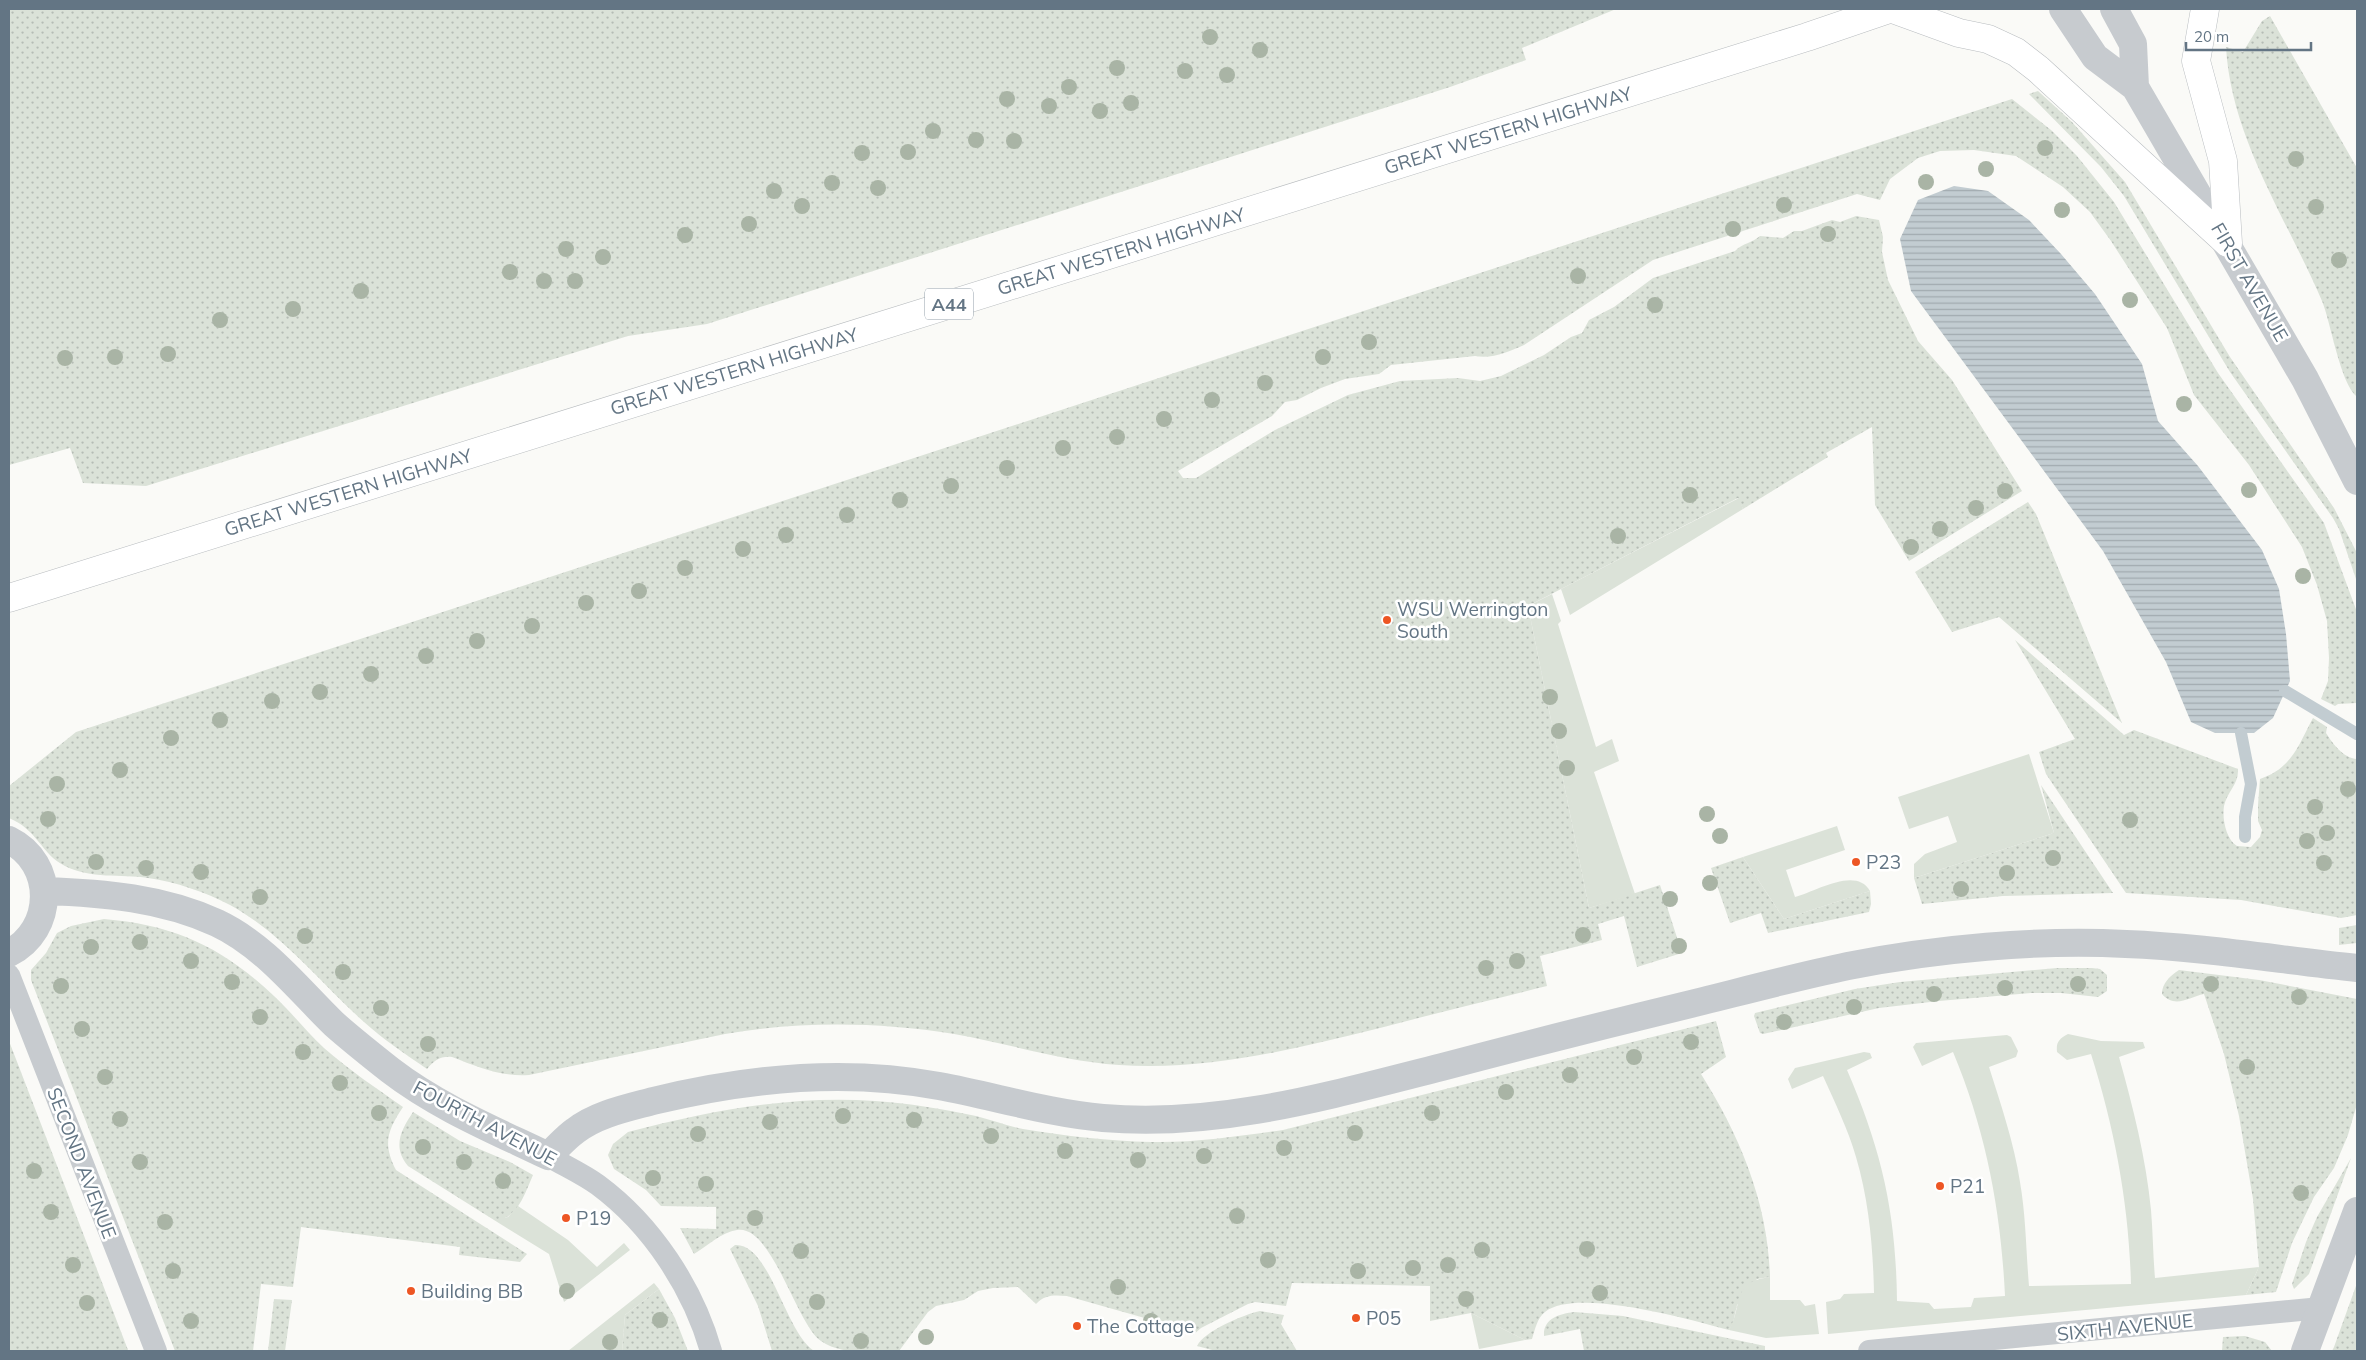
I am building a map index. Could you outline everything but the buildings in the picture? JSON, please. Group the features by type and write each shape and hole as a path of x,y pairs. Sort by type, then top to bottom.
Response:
{"highway":[{"path":"1807,37 1833,9"},
{"name":"GREAT WESTERN HIGHWAY","path":"9,598 1807,37 1889,9"},
{"path":"1893,9 1959,33 1988,39 2016,52 2038,69 2228,244"},
{"path":"2205,9 2196,61 2223,161 2228,244"}],"street":[{"name":"FIRST AVENUE","path":"2063,9 2095,57 2135,87 2305,378 2357,482"},
{"name":"FIRST AVENUE","path":"2114,9 2133,44 2135,87"},
{"path":"9,840 26,852 35,862 44,891 45,901 36,928 18,948 9,953"},
{"name":"FOURTH AVENUE","path":"44,891 105,893 174,906 219,924 254,948 282,971 335,1025 391,1071 451,1109 548,1156"},
{"path":"548,1156 576,1130 617,1110 684,1094 754,1081 817,1076 876,1077 938,1085 1047,1110 1105,1118 1168,1119 1232,1114 1296,1104 1582,1030 1846,966 1907,956 1971,949 2086,943 2128,944 2189,948 2357,968"},
{"path":"2305,1351 2357,1211"}],"lane":[{"name":"SECOND AVENUE","path":"9,975 156,1351"},
{"name":"FOURTH AVENUE","path":"548,1156 598,1185 642,1227 688,1292 698,1313 711,1351"},
{"name":"SIXTH AVENUE","path":"1869,1351 2321,1308"}],"shaded area":[{"path":"9,9 1616,9 1522,48 1526,60 1450,87 707,324 628,336 146,486 83,483 70,448 9,465"},
{"path":"2270,16 2357,168 2357,397 2351,390 2341,366 2322,301 2249,146 2238,114 2230,81 2226,47 2243,52 2262,21"},
{"path":"2038,91 2072,122 2125,182 2230,357 2334,508 2357,553 2357,582 2339,529 2333,518 2230,372 2124,196 2101,167 2029,94"},
{"path":"2012,99 2051,130 2077,156 2114,202 2218,373 2324,523 2357,612 2357,703 2338,704 2335,706 2321,699 2328,681 2327,621 2317,585 2302,547 2249,465 2194,395 2167,328 2090,212 2063,187 2016,156 1974,150 1940,151 1918,158 1890,179 1880,200 1857,194 1653,260 1524,345 1512,350 1488,357 1475,356 1391,365 1379,374 1345,379 1297,400 1285,402 1272,416 1178,471 1183,478 1196,478 1275,430 1348,395 1400,381 1458,378 1480,381 1501,376 1544,355 1571,337 1582,333 1589,320 1614,307 1653,278 1735,251 1760,236 1783,238 1794,231 1802,231 1832,220 1840,222 1856,216 1879,220 1883,237 1882,252 1888,280 1918,341 1952,380 2022,491 1909,561 1875,505 1872,427 1826,453 1828,457 1743,509 1738,498 1528,606 1589,908 1660,885 1682,953 1637,967 1624,916 1598,924 1602,940 1540,956 1547,986 1283,1051 1186,1065 1153,1066 1098,1063 975,1038 925,1030 868,1025 811,1025 725,1034 529,1075 499,1073 452,1057 438,1059 427,1069 364,1022 284,944 230,905 211,896 169,882 148,878 85,873 75,870 57,861 27,829 9,818 9,786 76,732"},
{"path":"1954,186 1988,191 2029,220 2095,294 2142,364 2158,421 2198,466 2262,550 2279,589 2286,634 2290,681 2273,718 2254,733 2215,733 2191,722 2166,662 2103,551 1911,291 1900,239 1918,200"},
{"path":"1739,498 1743,509 1570,615 1561,589"},
{"path":"2028,502 2036,514 2122,723 1999,617 1952,632 1915,572"},
{"path":"1552,594 1561,621 1558,624 1596,747 1612,739 1619,761 1594,772 1635,894 1589,908 1528,606"},
{"path":"2015,640 2124,735 2134,730 2238,769 2237,779 2224,806 2224,823 2230,839 2237,846 2251,847 2260,837 2262,830 2258,821 2258,805 2260,779 2280,769 2287,762 2298,747 2313,718 2327,727 2326,733 2339,750 2347,756 2357,759 2357,915 2341,918 2241,900 2126,893 2046,774 2039,752 2075,739"},
{"path":"2029,754 2054,833 1914,878 1914,864 1925,854 1957,842 1948,816 1909,829 1898,797"},
{"path":"2041,785 2113,893 2003,896 1922,904 1914,878 2054,833"},
{"path":"1837,826 1845,850 1786,870 1795,897 1845,881 1855,881 1864,884 1870,891 1784,919 1743,857"},
{"path":"1743,857 1784,919 1870,891 1871,904 1869,912 1768,933 1761,913 1730,923 1711,868"},
{"path":"104,919 153,927 196,941 235,964 255,979 324,1048 403,1107 391,1130 388,1144 396,1170 527,1254 520,1262 459,1255 460,1247 301,1227 293,1287 261,1284 253,1351 175,1351 31,980 31,970 46,953 57,933 71,926"},
{"path":"2357,925 2357,943 2339,945 2339,928"},
{"path":"2057,968 2100,969 2107,975 2107,991 2098,997 2061,993 2031,993 1879,1008 1763,1034 1760,1033 1754,1016 1755,1013 1855,989 1900,982"},
{"path":"2179,970 2259,980 2357,999 2357,1104 2348,1135 2334,1168 2314,1197 2292,1243 2276,1292 2246,1295 2259,1267 2253,1199 2239,1116 2224,1054 2204,994 2182,1001 2172,1001 2162,994 2163,986 2167,980"},
{"path":"1716,1021 1726,1057 1701,1074 1728,1121 1758,1197 1764,1223 1770,1277 1757,1279 1737,1305 1733,1323 1729,1330 1662,1313 1607,1304 1582,1303 1560,1305 1545,1312 1538,1321 1532,1339 1525,1340 1471,1313 1430,1321 1430,1286 1292,1283 1286,1306 1255,1302 1248,1304 1201,1328 1193,1335 1187,1330 1067,1296 1054,1295 1036,1304 1018,1287 978,1291 964,1300 936,1306 928,1312 899,1351 848,1351 829,1346 821,1341 812,1331 802,1316 772,1258 761,1242 750,1232 731,1231 720,1236 694,1254 680,1228 716,1229 716,1207 661,1206 646,1190 614,1169 608,1155 613,1144 628,1132 720,1111 812,1100 875,1101 913,1105 976,1116 1023,1129 1103,1139 1168,1142 1234,1137 1283,1130"},
{"path":"2068,1034 2101,1041 2143,1042 2145,1048 2119,1057 2146,1171 2151,1210 2155,1278 2259,1267 2246,1295 1828,1334 1826,1302 1840,1299 1844,1294 1874,1293 1873,1259 1867,1207 1853,1147 1823,1076 1792,1089 1788,1079 1795,1068 1864,1052 1870,1053 1872,1058 1847,1070 1869,1128 1885,1183 1894,1239 1897,1301 1929,1303 1934,1309 1971,1307 1974,1298 2005,1296 2000,1233 1990,1172 1965,1082 1953,1052 1922,1066 1913,1047 1916,1043 2007,1035 2011,1037 2018,1051 2016,1057 1989,1067 2007,1124 2017,1167 2024,1208 2029,1286 2131,1284 2124,1197 2114,1139 2100,1082 2091,1054 2067,1060 2057,1052 2059,1041"},
{"path":"9,1041 128,1350 126,1351 9,1351"},
{"path":"413,1112 460,1141 510,1162 533,1175 519,1205 509,1216 494,1220 408,1166 400,1152 399,1145 402,1132"},
{"path":"2351,1158 2309,1274 2294,1289 2292,1284 2306,1242 2317,1217"},
{"path":"518,1206 568,1240 597,1267 624,1243 630,1250 564,1302 549,1254 494,1220 508,1217"},
{"path":"735,1245 747,1248 758,1258 768,1273 794,1326 804,1341 814,1351 772,1351 758,1306 730,1249"},
{"path":"1770,1277 1770,1300 1800,1300 1805,1306 1815,1304 1819,1334 1766,1338 1729,1330 1743,1289 1757,1280"},
{"path":"654,1283 659,1289 625,1315 622,1351 568,1351"},
{"path":"2357,1283 2357,1351 2332,1351 2334,1347"},
{"path":"659,1289 675,1318 688,1351 622,1351 625,1315"},
{"path":"274,1299 292,1300 285,1351 268,1351"},
{"path":"1260,1311 1284,1315 1281,1324 1297,1351 1216,1351 1197,1346 1201,1340 1216,1329 1235,1319"},
{"path":"1574,1312 1623,1316 1765,1346 1765,1351 1584,1351 1580,1329 1544,1336 1544,1330 1549,1321 1563,1314"},
{"path":"1471,1313 1525,1340 1479,1349"},
{"path":"2245,1336 2265,1342 2272,1351 2222,1351 2223,1337"}],"waterway":[{"path":"2285,691 2357,734"},
{"path":"2241,733 2251,784 2245,817 2245,837"}],"place":[{"name":"WSU Werrington South","path":"1387,620"},
{"name":"P23","path":"1856,862"},
{"name":"P21","path":"1940,1186"},
{"name":"P19","path":"566,1218"},
{"name":"Building BB","path":"411,1291"},
{"name":"P05","path":"1356,1318"},
{"name":"The Cottage","path":"1077,1326"}]}
